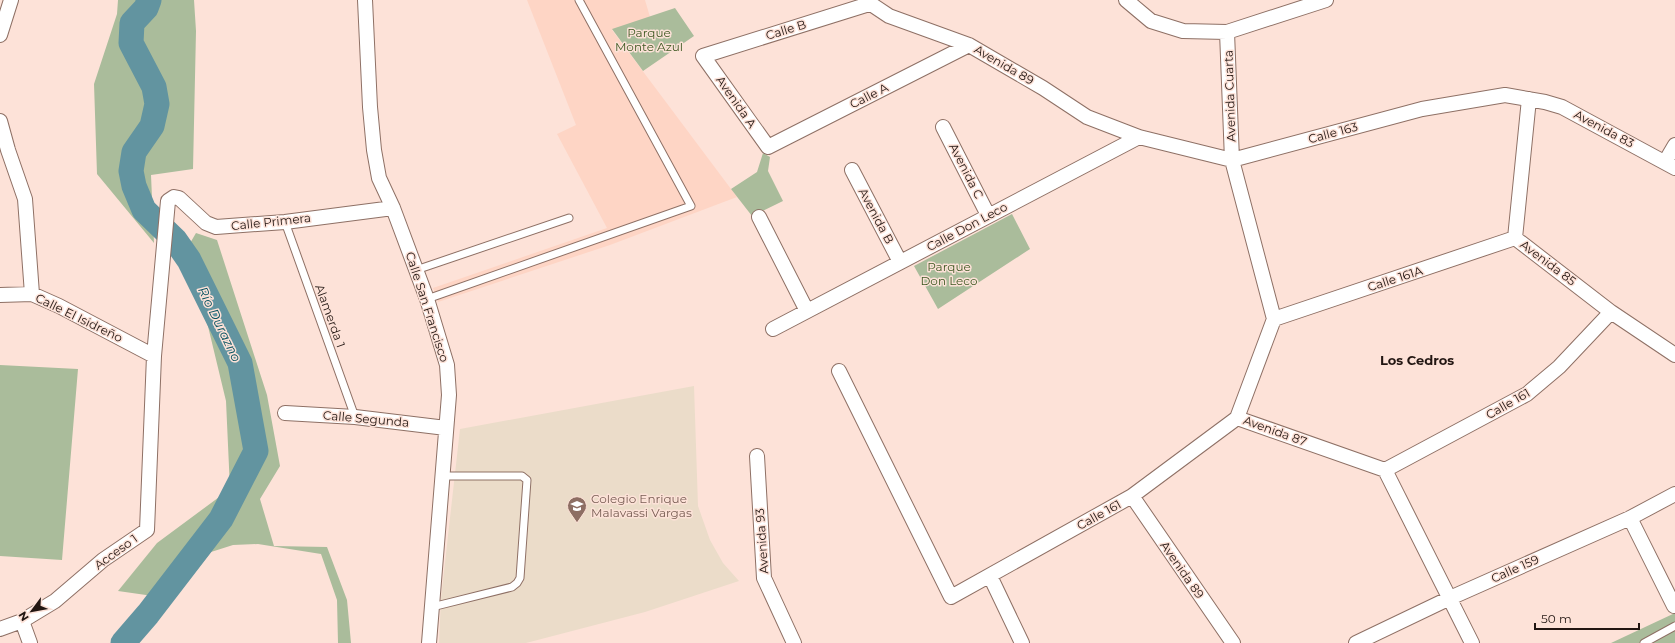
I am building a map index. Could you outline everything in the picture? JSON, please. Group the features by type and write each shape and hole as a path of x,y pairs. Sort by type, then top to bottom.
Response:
{"street":[{"path":"0,35 11,0"},
{"name":"Calle San Francisco","path":"365,0 370,107 374,150 379,178 393,208 416,270 447,365 449,395 428,643"},
{"path":"1126,0 1151,21 1183,31 1227,32 1326,0"},
{"name":"Avenida 89","path":"867,2 889,16 969,45 1043,88 1087,117 1139,137"},
{"name":"Calle B","path":"703,56 867,2"},
{"name":"Avenida Cuarta","path":"1227,32 1232,160"},
{"name":"Calle A","path":"768,148 969,45"},
{"name":"Avenida A","path":"703,56 768,148"},
{"name":"Calle 163","path":"1139,137 1232,160 1422,109 1505,95 1529,99"},
{"name":"Avenida 83","path":"1529,99 1562,107 1670,165"},
{"name":"Avenida 85","path":"1529,99 1515,238 1611,312 1675,355"},
{"path":"0,121 8,150 25,199 32,294"},
{"name":"Avenida C","path":"943,127 988,215"},
{"name":"Calle Don Leco","path":"773,328 1139,137"},
{"path":"1670,165 1675,145"},
{"path":"1232,160 1274,319"},
{"name":"Avenida B","path":"852,170 900,262"},
{"name":"Calle Primera","path":"154,356 168,201 174,197 179,198 206,223 216,227 285,222 393,208"},
{"path":"759,217 807,311"},
{"name":"Calle 161A","path":"1274,319 1515,238"},
{"name":"Calle El Isidreño","path":"0,295 32,294 59,306 154,356"},
{"name":"Calle 161","path":"1385,470 1527,394 1560,367 1611,312"},
{"name":"Avenida 87","path":"1274,319 1237,418 1385,470"},
{"name":"Acceso 1","path":"22,620 55,601 104,560 147,530 154,356"},
{"name":"Calle 161","path":"839,371 951,597 1132,496 1237,418"},
{"name":"Calle Segunda","path":"285,413 355,417 446,428"},
{"name":"Avenida 93","path":"757,456 764,578 794,643"},
{"path":"1385,470 1472,643"},
{"name":"Calle 159","path":"1356,643 1450,598 1630,518 1675,494"},
{"name":"Avenida 89","path":"1132,496 1233,643"},
{"path":"1630,518 1674,606"},
{"path":"990,576 1022,643"},
{"path":"0,629 22,620 30,643"}],"lane":[{"path":"426,299 691,206 579,0"},
{"path":"416,270 570,218"},
{"name":"Alamerda 1","path":"285,222 355,417"},
{"path":"432,607 512,587 518,583 521,570 527,480 525,477 442,476"},
{"path":"1644,643 1675,626"}],"shaded area":[{"path":"527,0 645,0 650,17 612,30 737,197 610,245 438,302 433,288 607,228 557,134 576,125"},
{"name":"Colegio Enrique Malavassi Vargas","path":"694,386 698,506 710,540 723,563 739,581 645,612 526,643 439,643 441,598 460,429"}],"green space":[{"path":"118,0 194,0 196,31 193,169 151,175 154,243 97,174 94,84 117,14"},
{"name":"Parque Monte Azul","path":"675,8 694,36 643,71 612,29"},
{"path":"763,153 770,157 768,171 783,201 752,216 731,189 757,172"},
{"name":"Parque Don Leco","path":"1012,214 1030,249 938,309 914,266"},
{"path":"196,233 217,240 267,395 280,466 260,499 274,546 327,547 347,600 351,643 338,643 337,600 321,554 258,544 233,545 211,552 174,599 118,591 157,543 230,489 226,401 206,318 179,262"},
{"path":"0,365 78,369 62,560 0,556"},
{"path":"1675,613 1675,643 1611,643"}],"waterway":[{"name":"Río Durazno","path":"123,643 148,614 221,519 256,451 240,363 189,260 175,240 144,210 134,186 131,171 134,152 152,126 157,104 154,87 131,43 132,23 146,8 149,0"}],"place":[{"name":"Colegio Enrique Malavassi Vargas","path":"577,523"}],"district":[{"name":"Los Cedros","path":"1417,360"}]}
